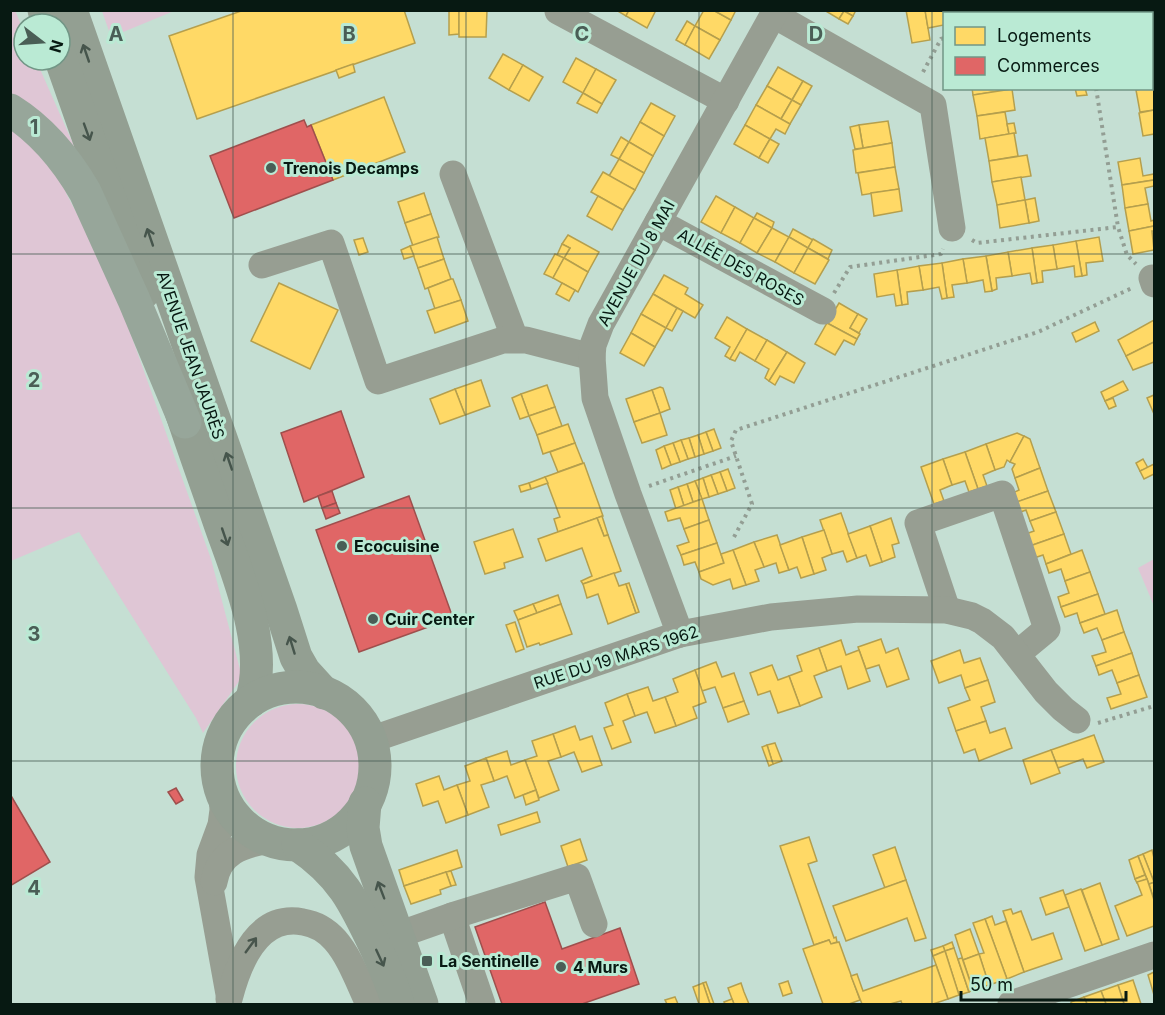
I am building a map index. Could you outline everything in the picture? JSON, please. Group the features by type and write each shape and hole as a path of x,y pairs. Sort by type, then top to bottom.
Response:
{"highway":[{"path":"10,110 30,124 56,150 85,192 134,300 185,422"}],"main road":[{"name":"AVENUE JEAN JAURÈS","path":"71,10 281,609 293,651 304,671 324,693"},
{"name":"AVENUE JEAN JAURÈS","path":"65,72 134,261 246,603 256,656 256,679 251,701"},
{"path":"283,843 316,842 333,835 348,825 365,803 372,786 374,768 370,740 362,723 349,708 324,693 306,688 287,688 268,692 251,701 232,719 220,743 217,769 222,794 230,810 254,833 283,843 328,868 359,911 390,980 398,1005"},
{"path":"365,803 363,828 366,846 422,1005"}],"street":[{"path":"558,11 726,101"},
{"path":"775,13 922,98 952,228"},
{"name":"AVENUE DU 8 MAI","path":"680,634 595,398 591,357 601,324 775,13"},
{"path":"453,174 515,339"},
{"name":"ALLÉE DES ROSES","path":"658,222 823,311"},
{"path":"262,265 331,243 378,381 492,343 515,339 591,357"},
{"path":"946,610 918,523 1002,494 1047,629 1018,653"},
{"name":"RUE DU 19 MARS 1962","path":"370,740 680,634 747,620 858,609 946,610 982,621 1003,637 1018,653 1046,692 1063,710 1077,720"},
{"path":"222,794 221,825 210,855 208,882 230,1002"},
{"path":"212,898 217,870 227,855 242,846 283,843"},
{"path":"398,935 577,878 594,924"},
{"path":"452,916 482,1005"},
{"path":"230,1002 239,968 256,938 277,924 293,920 315,925 334,938 344,953 369,1005"},
{"path":"1025,1002 1155,955"}],"path":[{"path":"922,98 943,38"},
{"path":"734,537 752,504 731,441 736,430 1038,332 1153,281 1127,255 1118,226 1096,90"},
{"path":"823,311 850,267 941,254 952,228 977,243 1118,226"},
{"path":"628,494 736,456"},
{"path":"1077,720 1101,724 1155,706"}],"shaded area":[{"path":"15,10 16,12 12,12 12,72 41,72 78,155 66,193 110,276 211,559 242,677 203,733 196,718 79,532 11,561 10,11"},
{"path":"102,10 174,11 111,37"},
{"path":"1154,559 1154,606 1138,568"},
{"path":"298,704 322,708 342,722 356,742 360,766 356,790 342,810 322,824 298,828 274,824 254,810 240,790 236,766 240,742 254,722 274,708"}],"building: Logements":[{"path":"244,10 404,10 415,43 197,119 169,36"},
{"path":"449,10 459,10 459,34 449,35"},
{"path":"459,10 487,10 486,37 459,37"},
{"path":"616,10 629,10 626,16"},
{"path":"629,10 656,10 647,28 626,16"},
{"path":"704,10 713,10 731,20 720,40 695,26"},
{"path":"713,10 736,10 731,20"},
{"path":"824,10 856,10 853,16 844,11 839,19"},
{"path":"906,10 925,10 930,40 912,43"},
{"path":"925,10 948,10 948,12 943,12 943,25 928,28"},
{"path":"948,10 971,10 972,12 948,12"},
{"path":"971,10 994,10 994,12 972,12"},
{"path":"994,10 1016,10 1017,12 994,12"},
{"path":"1135,10 1154,10 1154,18 1153,12 1135,12"},
{"path":"844,11 853,16 848,24 839,19"},
{"path":"1154,18 1154,42 1153,42"},
{"path":"687,21 695,26 685,45 676,40"},
{"path":"695,26 720,40 709,59 685,45"},
{"path":"1153,42 1154,42 1153,65"},
{"path":"503,54 523,65 509,90 489,78"},
{"path":"576,58 596,69 583,93 563,82"},
{"path":"353,64 355,72 339,78 336,70"},
{"path":"523,65 543,77 529,101 509,90"},
{"path":"778,67 803,81 792,100 767,86"},
{"path":"596,69 616,80 602,104 583,93"},
{"path":"803,81 812,86 801,105 792,100"},
{"path":"767,86 792,100 781,119 756,105"},
{"path":"1153,87 1154,110 1140,112 1136,90 1153,90"},
{"path":"972,90 1006,90 973,95"},
{"path":"1012,90 1015,110 977,116 973,95"},
{"path":"1076,90 1086,90 1087,95 1077,96"},
{"path":"583,93 602,104 597,113 577,103"},
{"path":"384,97 405,152 333,180 311,125"},
{"path":"792,100 801,105 790,124 781,119"},
{"path":"651,103 675,116 664,136 640,122"},
{"path":"756,105 790,124 785,134 776,129 770,139 745,125"},
{"path":"1154,110 1154,134 1143,136 1139,113"},
{"path":"1005,112 1009,134 980,139 977,116"},
{"path":"888,121 892,143 863,148 859,125"},
{"path":"640,122 664,136 653,156 629,142"},
{"path":"1014,123 1016,133 1009,134 1007,124"},
{"path":"745,125 770,139 759,158 734,144"},
{"path":"859,125 863,148 855,149 850,127"},
{"path":"1014,133 1018,156 989,161 985,138"},
{"path":"621,137 629,142 619,159 611,155"},
{"path":"770,139 779,144 768,163 759,158"},
{"path":"629,142 653,156 644,173 619,159"},
{"path":"892,143 895,167 856,173 853,150"},
{"path":"1027,155 1031,176 992,182 989,161"},
{"path":"1140,158 1143,176 1154,174 1154,180 1122,185 1118,162"},
{"path":"619,159 644,173 635,190 609,176"},
{"path":"895,167 899,189 862,195 858,173"},
{"path":"603,172 635,190 623,210 591,192"},
{"path":"1021,177 1025,200 997,205 992,182"},
{"path":"1154,180 1154,186 1145,188 1148,204 1125,208 1122,185"},
{"path":"899,189 902,211 874,216 871,193"},
{"path":"424,193 431,214 405,223 398,202"},
{"path":"598,196 623,210 612,230 587,216"},
{"path":"716,196 735,207 721,233 701,222"},
{"path":"1035,198 1039,221 1029,223 1025,200"},
{"path":"1025,200 1029,223 1000,228 997,205"},
{"path":"1148,204 1154,226 1129,231 1125,208"},
{"path":"735,207 754,218 740,243 721,233"},
{"path":"757,213 774,222 772,228 754,218"},
{"path":"431,214 439,237 413,246 405,223"},
{"path":"754,218 772,228 757,253 740,243"},
{"path":"1154,226 1154,231 1152,231 1154,250 1133,254 1129,231"},
{"path":"772,228 789,237 775,262 757,253"},
{"path":"793,229 813,240 808,248 789,237"},
{"path":"568,235 599,252 588,272 564,258 570,248 562,244"},
{"path":"437,237 444,259 418,268 410,246"},
{"path":"789,237 808,248 794,273 775,262"},
{"path":"1099,237 1103,261 1086,263 1087,275 1082,276 1076,241"},
{"path":"363,238 368,252 359,255 354,240"},
{"path":"813,239 832,250 828,259 808,248"},
{"path":"1076,241 1082,276 1075,277 1074,266 1057,269 1053,245"},
{"path":"562,244 570,248 564,258 557,255"},
{"path":"1053,245 1057,269 1042,271 1043,282 1037,283 1032,248"},
{"path":"410,246 414,256 404,259 401,250"},
{"path":"808,248 829,260 815,284 794,273"},
{"path":"1032,248 1037,283 1032,284 1030,273 1012,276 1008,252"},
{"path":"1008,252 1012,276 996,278 997,289 992,291 986,256"},
{"path":"555,254 564,258 553,278 544,274"},
{"path":"986,256 992,291 985,292 983,280 967,283 963,259"},
{"path":"564,258 588,272 578,292 553,278"},
{"path":"444,259 451,279 425,289 418,268"},
{"path":"963,259 967,283 952,285 954,297 947,298 942,263"},
{"path":"942,263 947,298 942,299 939,287 923,290 919,266"},
{"path":"919,266 923,290 907,292 908,304 902,305 897,270"},
{"path":"897,270 902,305 896,306 894,294 877,297 874,274"},
{"path":"664,275 688,288 685,294 703,305 695,318 653,294"},
{"path":"453,279 461,300 435,309 428,288"},
{"path":"279,283 338,310 310,369 251,341"},
{"path":"562,283 575,290 569,301 556,294"},
{"path":"653,294 677,308 666,328 641,314"},
{"path":"461,300 468,321 435,333 427,311"},
{"path":"839,303 858,314 850,328 860,334 857,339 827,323"},
{"path":"677,308 683,311 672,331 666,328"},
{"path":"641,314 666,328 655,347 631,333"},
{"path":"858,314 867,319 859,333 850,328"},
{"path":"727,317 747,329 730,359 725,356 730,347 715,338"},
{"path":"1154,320 1154,342 1126,356 1118,340"},
{"path":"1095,322 1099,331 1076,342 1072,333"},
{"path":"827,323 857,339 854,345 844,340 835,355 815,344"},
{"path":"747,329 767,340 755,361 740,352 735,361 730,359"},
{"path":"631,333 655,347 644,366 620,353"},
{"path":"767,340 787,352 769,381 765,378 769,369 755,361"},
{"path":"1154,342 1154,362 1133,370 1126,356"},
{"path":"787,352 805,363 794,383 780,376 775,385 769,381"},
{"path":"481,380 490,406 465,415 455,389"},
{"path":"1123,381 1128,390 1105,401 1101,392"},
{"path":"547,385 555,407 529,416 521,394"},
{"path":"663,388 670,409 660,413 652,390"},
{"path":"455,389 465,415 440,424 430,399"},
{"path":"652,390 660,413 634,422 626,399"},
{"path":"521,394 529,416 520,419 512,398"},
{"path":"1154,395 1154,414 1147,398"},
{"path":"1113,398 1116,406 1109,409 1105,401"},
{"path":"555,407 562,426 537,435 529,416"},
{"path":"660,413 667,435 642,443 634,422"},
{"path":"568,424 575,443 543,454 537,435"},
{"path":"714,429 721,448 713,451 706,432"},
{"path":"706,432 713,451 704,454 698,435"},
{"path":"1017,433 1024,436 1010,462 1007,460 1004,467 995,470 986,444"},
{"path":"698,435 704,454 695,457 689,438"},
{"path":"1024,436 1030,439 1040,468 1015,478 1012,469 1015,464 1010,462"},
{"path":"689,438 695,457 688,459 681,440"},
{"path":"681,440 688,459 680,462 673,443"},
{"path":"575,443 583,463 558,472 550,452"},
{"path":"673,443 680,462 671,465 664,446"},
{"path":"986,444 995,470 983,475 987,486 978,489 965,452"},
{"path":"664,446 671,465 662,469 656,450"},
{"path":"965,452 978,489 969,492 965,481 952,485 943,459"},
{"path":"943,459 952,485 940,490 944,501 934,504 921,467"},
{"path":"1143,459 1148,468 1140,471 1136,463"},
{"path":"584,463 603,516 558,532 554,519 560,517 545,477"},
{"path":"1154,464 1154,474 1144,479 1140,471"},
{"path":"1040,468 1048,491 1011,504 1008,495 1019,490 1015,478"},
{"path":"728,469 735,488 727,491 720,472"},
{"path":"720,472 727,491 718,494 711,475"},
{"path":"711,475 718,494 709,497 703,478"},
{"path":"545,477 548,483 531,489 529,483"},
{"path":"703,478 709,497 702,499 695,481"},
{"path":"695,481 702,499 693,502 687,484"},
{"path":"529,483 531,489 521,492 519,486"},
{"path":"687,484 693,502 684,506 678,487"},
{"path":"678,487 684,506 676,509 670,490"},
{"path":"1048,491 1056,512 1030,521 1026,510 1015,514 1011,504"},
{"path":"702,499 709,520 684,529 680,518 668,521 665,512"},
{"path":"1056,512 1064,534 1027,547 1023,535 1034,531 1030,521"},
{"path":"841,513 857,558 847,562 843,551 832,554 820,520"},
{"path":"602,516 608,535 604,536 597,518"},
{"path":"597,518 604,536 608,535 621,571 583,584 581,581 592,576 582,548 546,561 538,539"},
{"path":"891,518 899,543 892,545 895,557 882,562 870,526"},
{"path":"709,520 717,543 681,555 677,546 689,542 684,529"},
{"path":"870,526 882,562 870,566 866,555 857,558 848,534"},
{"path":"513,529 523,557 504,563 505,568 485,574 474,542"},
{"path":"824,530 832,554 822,558 826,570 814,574 802,537"},
{"path":"1064,534 1071,554 1046,564 1043,555 1031,559 1027,547"},
{"path":"777,535 789,570 779,573 776,563 764,567 754,542"},
{"path":"802,537 814,574 801,578 797,567 789,570 780,545"},
{"path":"754,542 764,567 755,570 759,581 746,585 733,550"},
{"path":"717,543 724,563 699,572 695,562 684,565 681,555"},
{"path":"733,550 746,585 733,589 730,579 713,585 701,579 699,572 724,563 721,554"},
{"path":"1082,550 1090,572 1065,581 1061,569 1049,573 1046,564"},
{"path":"1090,572 1098,594 1061,607 1058,597 1069,593 1065,581"},
{"path":"614,573 619,586 626,584 636,613 608,624 598,594 587,598 583,584"},
{"path":"629,583 639,612 636,613 626,584"},
{"path":"1098,594 1105,614 1080,623 1077,613 1065,617 1061,607"},
{"path":"558,595 561,604 537,613 533,604"},
{"path":"533,604 537,613 518,620 514,611"},
{"path":"561,604 572,634 527,647 518,620"},
{"path":"1117,610 1124,632 1102,640 1097,628 1084,633 1080,623"},
{"path":"515,622 524,649 516,652 506,625"},
{"path":"1124,632 1132,653 1096,666 1092,656 1106,652 1102,640"},
{"path":"881,639 886,653 898,648 909,679 887,687 879,665 866,669 858,647"},
{"path":"841,640 846,655 859,650 870,681 848,689 841,666 827,671 819,648"},
{"path":"819,648 827,671 814,676 822,697 800,706 789,676 802,671 797,656"},
{"path":"960,650 964,663 980,658 988,680 965,688 961,675 939,683 931,661"},
{"path":"1132,653 1139,675 1117,683 1112,670 1099,675 1096,666"},
{"path":"716,662 722,677 734,673 744,701 723,708 715,687 702,691 695,670"},
{"path":"772,665 778,680 789,676 800,706 778,713 770,691 758,695 750,673"},
{"path":"695,670 706,702 693,707 697,718 676,726 665,697 678,692 673,679"},
{"path":"1139,675 1147,697 1111,709 1107,698 1121,694 1117,683"},
{"path":"988,680 995,702 981,707 986,721 956,731 948,708 970,700 965,688"},
{"path":"648,687 653,701 665,697 676,726 655,733 647,712 635,716 627,694"},
{"path":"627,694 635,716 623,721 631,742 612,749 604,728 613,725 605,703"},
{"path":"744,701 749,714 728,722 723,708"},
{"path":"986,721 990,733 1005,728 1012,748 979,761 975,749 964,753 956,731"},
{"path":"575,726 580,740 592,736 602,765 582,772 574,752 561,757 553,734"},
{"path":"553,734 561,757 548,761 559,790 539,798 525,760 537,756 532,741"},
{"path":"1094,735 1104,762 1087,768 1083,759 1058,768 1051,750"},
{"path":"775,743 782,761 773,764 767,745"},
{"path":"767,745 773,764 769,766 762,747"},
{"path":"1051,750 1060,773 1031,784 1023,760"},
{"path":"507,751 511,765 525,760 536,790 515,798 507,776 494,781 486,758"},
{"path":"486,758 494,781 481,785 489,807 468,815 457,785 470,781 465,766"},
{"path":"439,776 444,790 457,785 468,815 446,823 438,801 423,806 416,784"},
{"path":"536,790 539,800 526,805 523,795"},
{"path":"537,812 540,822 501,835 498,825"},
{"path":"809,837 817,861 808,864 834,938 836,937 837,942 831,944 829,940 814,945 780,846"},
{"path":"580,839 587,860 568,867 561,846"},
{"path":"895,847 906,880 885,888 873,855"},
{"path":"457,850 462,867 404,886 399,870"},
{"path":"1152,850 1154,858 1154,882 1143,854"},
{"path":"1143,854 1154,882 1149,884 1138,856"},
{"path":"1138,856 1145,875 1135,879 1129,860"},
{"path":"451,871 456,885 451,886 446,872"},
{"path":"446,872 451,886 440,890 441,894 411,904 404,886"},
{"path":"1145,875 1147,879 1137,883 1135,879"},
{"path":"1147,879 1154,900 1154,926 1127,936 1115,906 1142,895 1137,882"},
{"path":"906,880 926,938 915,941 907,918 846,941 833,906"},
{"path":"1154,882 1154,900 1149,884"},
{"path":"1100,883 1119,939 1102,945 1082,890"},
{"path":"1081,889 1102,945 1085,951 1065,895"},
{"path":"1063,890 1069,907 1046,915 1040,898"},
{"path":"1011,909 1013,914 1021,911 1032,940 1053,933 1062,959 1024,972 1003,911"},
{"path":"992,916 995,925 1006,921 1024,972 1007,979 985,919"},
{"path":"985,919 1007,979 989,985 979,954 984,953 973,923"},
{"path":"970,929 979,954 963,960 955,935"},
{"path":"829,940 831,944 839,942 860,1000 849,1004 823,1004 803,949"},
{"path":"952,942 954,948 945,951 943,946"},
{"path":"943,946 945,951 933,956 931,950"},
{"path":"954,948 969,992 959,995 945,951"},
{"path":"945,951 959,995 948,999 933,956"},
{"path":"979,954 989,985 973,990 963,960"},
{"path":"962,958 973,990 969,992 958,959"},
{"path":"936,965 948,999 933,1004 902,1004 901,1001 890,1004 862,1004 851,976 857,974 863,991"},
{"path":"1154,972 1154,995 1148,975"},
{"path":"1133,980 1141,1004 1124,1004 1118,985"},
{"path":"788,981 792,993 783,996 779,984"},
{"path":"706,982 714,1004 710,1004 703,983"},
{"path":"703,983 710,1004 699,1004 693,987"},
{"path":"741,983 749,1004 734,1004 732,999 728,988"},
{"path":"1118,985 1124,1004 1106,1004 1101,991"},
{"path":"1101,991 1106,1004 1087,1004 1084,997"},
{"path":"675,997 678,1004 667,1004 665,1000"},
{"path":"1084,997 1087,1004 1071,1004 1071,1002"},
{"path":"732,999 734,1004 725,1004 724,1002"}],"building: Commerces":[{"name":"Trenois Decamps","path":"304,120 307,127 311,125 333,180 234,218 210,156"},
{"path":"341,411 364,477 304,502 281,433"},
{"path":"332,491 336,503 322,508 318,496"},
{"path":"409,496 453,618 359,652 316,530"},
{"path":"336,503 340,513 326,519 322,508"},
{"path":"176,788 183,800 176,804 168,792"},
{"path":"10,794 50,862 10,886"},
{"name":"4 Murs","path":"545,902 562,949 620,928 639,984 582,1004 502,1004 475,927"}],"place":[{"name":"Trenois Decamps","path":"271,168"},
{"name":"Ecocuisine","path":"342,546"},
{"name":"Cuir Center","path":"373,619"},
{"name":"La Sentinelle","path":"427,961"},
{"name":"4 Murs","path":"561,967"}]}
